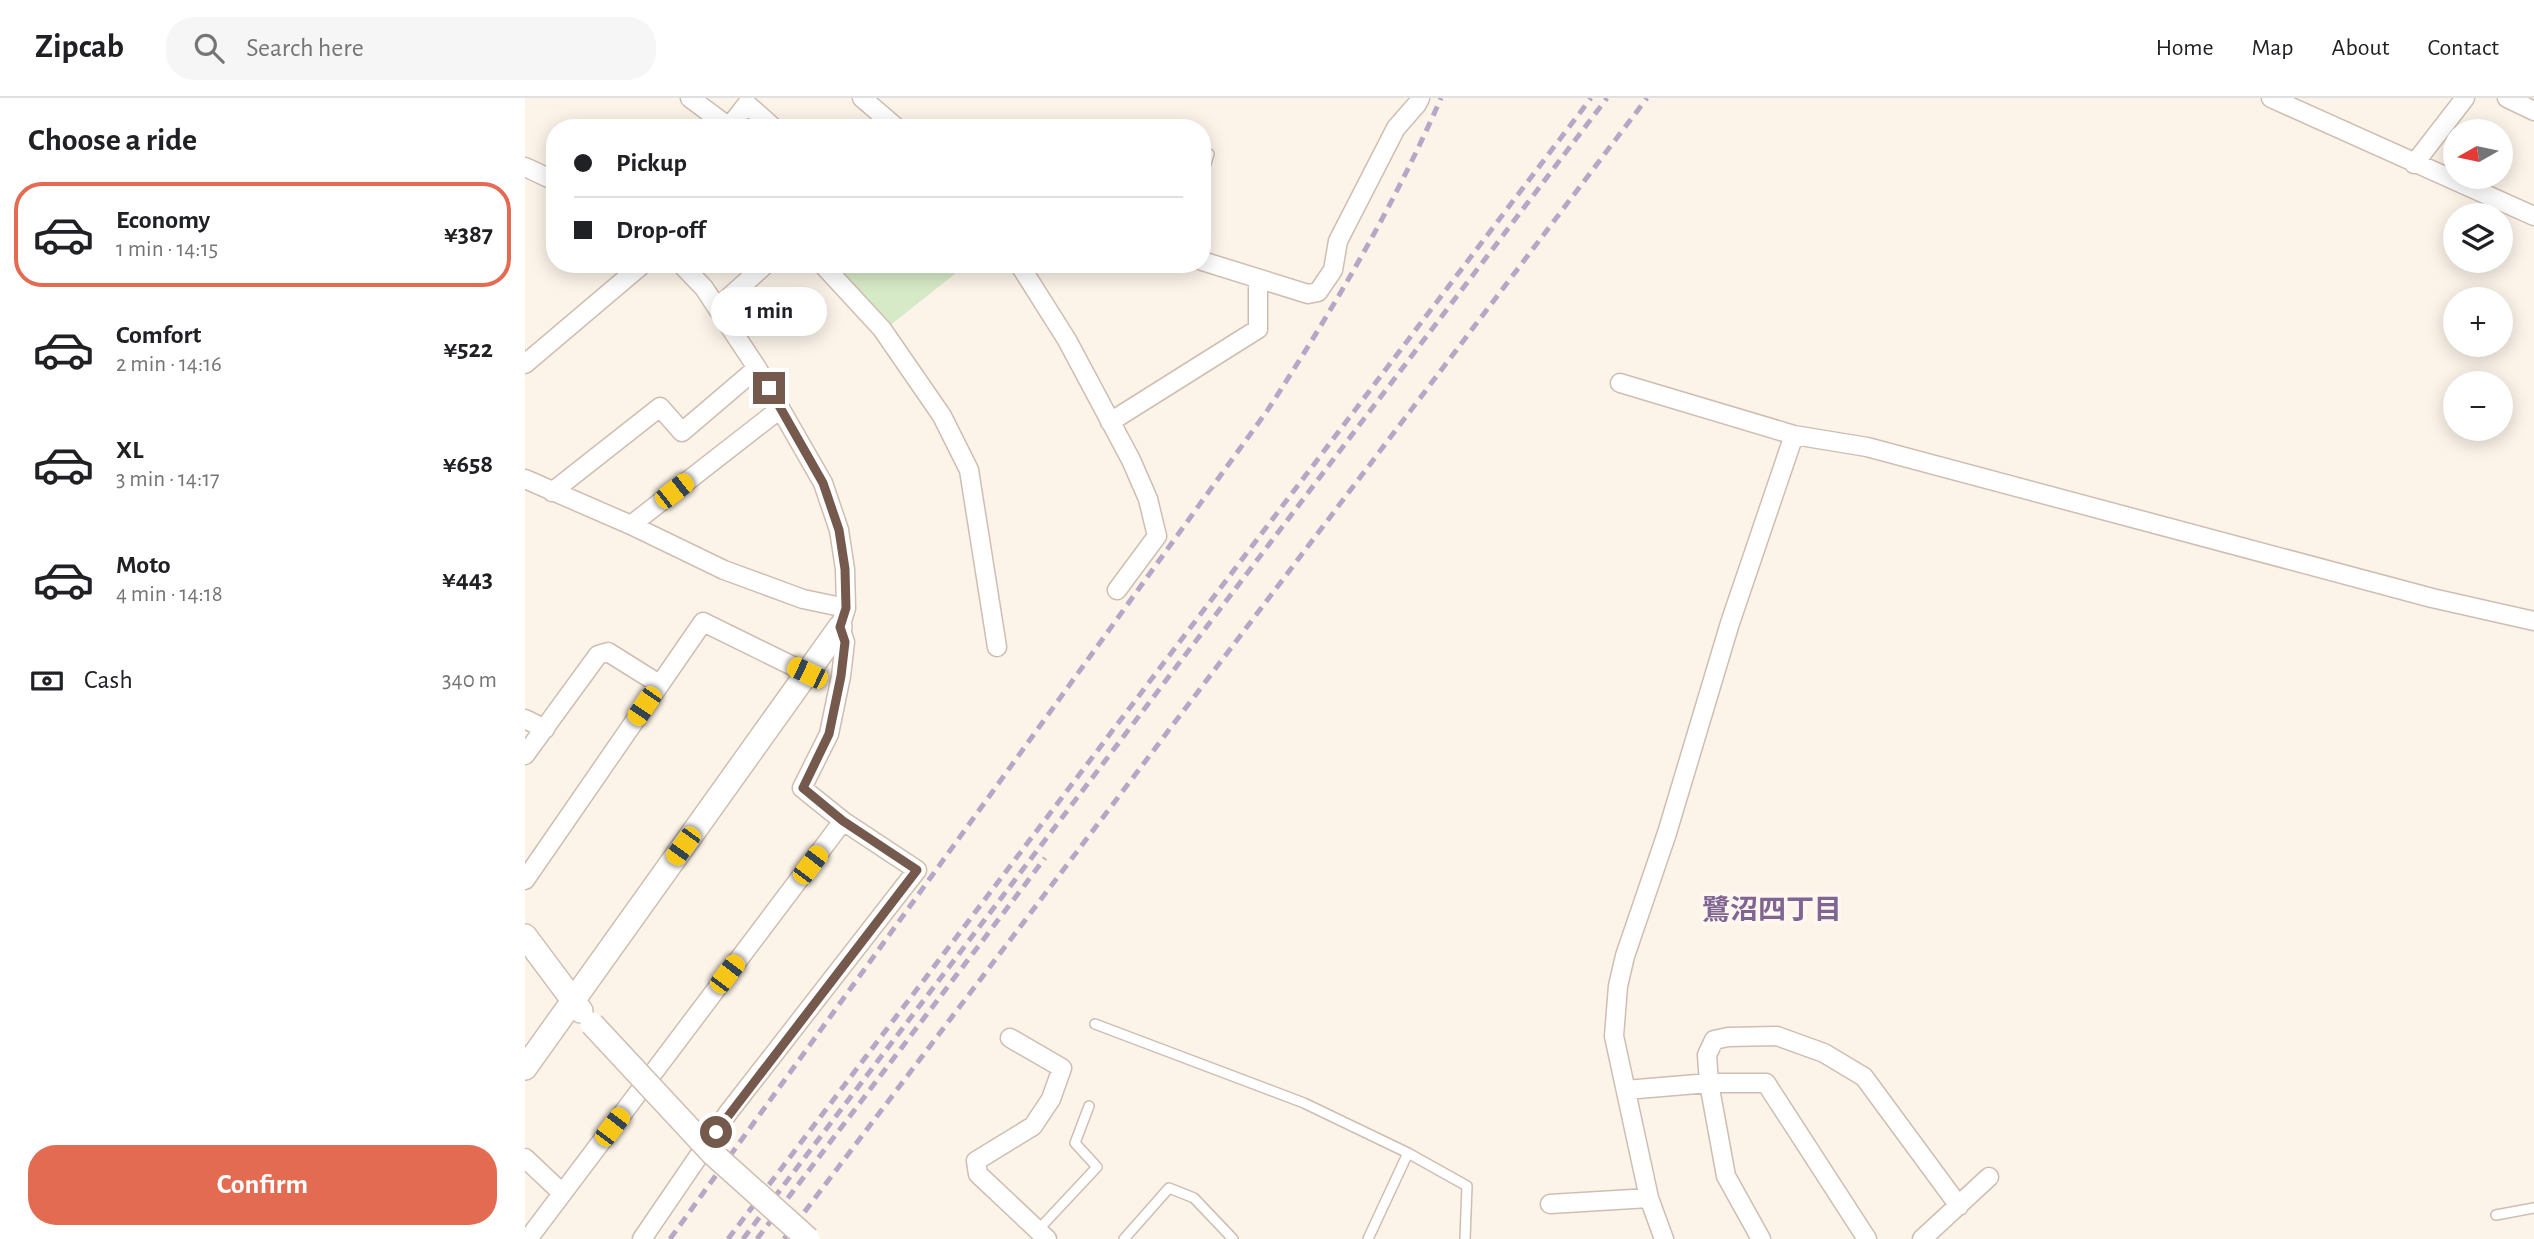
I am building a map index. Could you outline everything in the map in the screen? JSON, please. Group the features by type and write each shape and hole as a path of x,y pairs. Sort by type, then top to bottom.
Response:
{"street":[{"path":"690,98 718,119"},
{"path":"862,98 886,119"},
{"path":"1211,264 1308,294 1318,292 1333,270 1338,241 1396,128 1420,98"},
{"path":"2271,98 2534,216"},
{"path":"2414,164 2465,98"},
{"path":"2507,98 2534,111"},
{"path":"735,119 747,103 764,119"},
{"path":"525,167 546,177"},
{"path":"525,364 632,273"},
{"path":"642,1239 728,1113 917,870 843,821 803,788 829,734 841,676 845,642 843,548 832,505 823,483 757,368 704,288 690,273"},
{"path":"717,308 756,273"},
{"path":"830,273 882,329 942,416 969,470 997,647"},
{"path":"1025,273 1067,340 1132,460 1148,499 1157,536 1117,590"},
{"path":"1110,422 1258,329 1258,280"},
{"path":"552,492 660,407 682,432 757,368"},
{"path":"1620,383 1794,435 1867,447 2433,598 2534,621"},
{"path":"631,525 781,409"},
{"path":"1664,1239 1649,1198 1614,1036 1618,986 1625,956 1667,833 1730,623 1794,435"},
{"path":"525,480 631,525 724,570 803,598 843,618"},
{"path":"525,1068 807,673 843,618"},
{"path":"525,880 703,622 807,673"},
{"path":"525,755 598,655 608,652 659,684"},
{"path":"525,719 545,729"},
{"path":"528,1239 843,821"},
{"path":"525,936 591,1024 712,1153 808,1239"},
{"path":"1761,1239 1726,1176 1709,1083 1707,1055 1714,1040 1728,1037 1777,1036 1824,1053 1864,1077 1959,1206"},
{"path":"1010,1038 1062,1068 1051,1098 1033,1126 976,1161 978,1174 1043,1236"},
{"path":"1626,1090 1709,1083 1766,1083 1867,1239"},
{"path":"525,1158 562,1193"},
{"path":"1921,1239 1989,1177"},
{"path":"1550,1204 1649,1198"}],"lane":[{"path":"1095,1024 1304,1103 1408,1153 1467,1186 1465,1239"},
{"path":"1043,1236 1097,1167 1075,1143 1089,1106"},
{"path":"1368,1239 1408,1153"},
{"path":"1124,1239 1170,1188 1194,1198 1233,1239"},
{"path":"2496,1216 2534,1208"}],"green space":[{"path":"842,273 956,273 888,327"}],"railway":[{"path":"670,1239 1267,411 1360,258 1403,179 1441,98"},
{"path":"728,1239 1591,98"},
{"path":"743,1239 1607,98"},
{"path":"784,1239 1647,98"},
{"path":"757,1239 1045,858"}],"district":[{"name":"鷺沼四丁目","path":"1772,911"}],"route":[{"path":"716,1132 917,870 843,821 803,788 829,734 841,676 845,642 840,627 846,608 845,569 839,530 823,483 769,388"}]}
